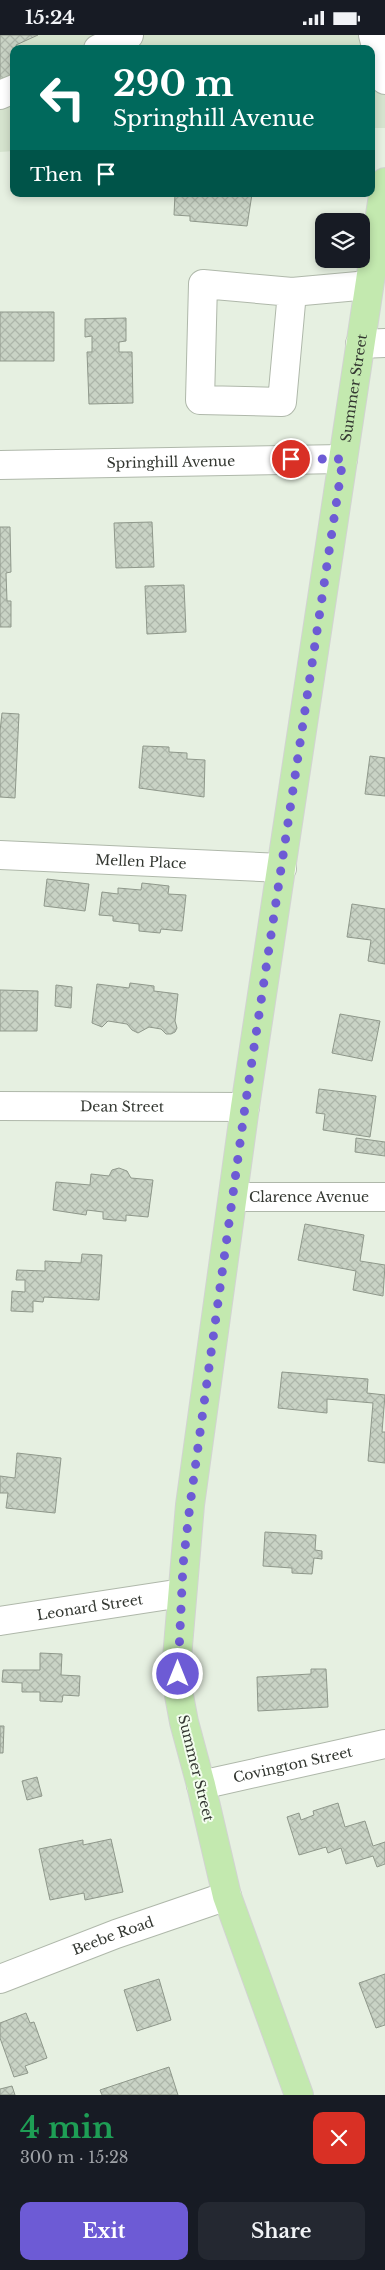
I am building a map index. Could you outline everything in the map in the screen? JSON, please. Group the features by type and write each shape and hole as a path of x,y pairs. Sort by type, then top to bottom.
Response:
{"main road":[{"name":"Summer Street","path":"299,2095 228,1896 184,1722 178,1690 177,1658 190,1505 232,1197 343,459 372,343 369,285 385,183"}],"street":[{"path":"107,45 129,35"},
{"path":"373,35 385,79"},
{"path":"292,292 282,402 200,400 203,284 292,292 369,285"},
{"name":"Springhill Avenue","path":"0,465 343,459"},
{"name":"Mellen Place","path":"0,855 282,868"},
{"name":"Dean Street","path":"0,1106 245,1107"},
{"name":"Clarence Avenue","path":"232,1197 385,1197"},
{"name":"Leonard Street","path":"0,1621 182,1593"},
{"name":"Covington Street","path":"201,1785 385,1744"},
{"name":"Beebe Road","path":"0,1979 107,1937 228,1896"}],"shaded area":[{"path":"0,35 385,35 385,128 375,128 375,45 10,45 10,151 0,152"}],"building":[{"path":"0,35 38,35 16,45 10,45 10,76 0,80"},
{"path":"175,197 252,197 247,226 190,221 190,216 174,215"},
{"path":"0,312 54,312 54,361 0,361"},
{"path":"126,318 126,341 119,342 119,352 132,352 133,403 89,404 87,352 92,352 92,336 85,337 85,319"},
{"path":"152,522 154,567 116,568 114,523"},
{"path":"0,527 10,527 11,572 6,573 7,601 11,601 11,627 0,627"},
{"path":"184,585 186,632 147,634 145,586"},
{"path":"2,713 19,714 15,798 0,797 0,731"},
{"path":"143,746 169,747 169,752 187,753 187,759 205,760 204,797 139,788"},
{"path":"370,756 385,758 385,796 365,794"},
{"path":"47,879 89,884 85,911 44,906"},
{"path":"142,883 169,886 168,894 186,895 182,931 161,929 160,933 139,931 139,924 113,921 113,916 99,915 102,892 118,894 118,888 141,890"},
{"path":"352,904 385,909 385,964 368,961 371,940 347,937"},
{"path":"130,983 154,986 154,991 178,994 175,1021 177,1028 175,1032 166,1034 161,1029 149,1027 138,1033 127,1024 108,1021 102,1027 92,1023 97,984 129,988"},
{"path":"56,985 72,987 71,1008 55,1006"},
{"path":"0,990 38,991 37,1031 0,1031"},
{"path":"340,1014 380,1021 372,1061 332,1053"},
{"path":"319,1089 376,1096 370,1137 323,1130 325,1114 316,1113"},
{"path":"356,1138 385,1142 385,1156 355,1152"},
{"path":"119,1168 127,1171 131,1178 153,1180 148,1217 126,1215 126,1221 103,1219 103,1212 87,1210 86,1215 53,1210 56,1182 90,1185 91,1174 109,1176 112,1170"},
{"path":"305,1224 364,1235 360,1261 385,1265 383,1296 353,1290 356,1271 298,1260"},
{"path":"82,1254 102,1255 99,1300 44,1297 43,1302 33,1301 33,1312 11,1311 12,1291 25,1292 25,1280 16,1280 17,1270 45,1271 45,1261 81,1263"},
{"path":"282,1372 368,1379 367,1393 385,1395 382,1432 385,1432 385,1463 368,1461 373,1403 327,1399 327,1413 278,1408"},
{"path":"17,1453 61,1458 55,1513 6,1508 8,1493 0,1493 0,1476 15,1478"},
{"path":"265,1532 316,1535 315,1550 322,1551 322,1559 314,1558 312,1574 292,1573 292,1568 263,1566"},
{"path":"40,1653 62,1654 61,1675 80,1676 79,1696 63,1695 62,1702 40,1701 40,1692 22,1692 22,1683 2,1682 3,1670 40,1670"},
{"path":"311,1669 326,1669 328,1707 258,1711 257,1677 311,1674"},
{"path":"0,1726 4,1726 3,1753 0,1753"},
{"path":"37,1777 42,1796 27,1800 22,1781"},
{"path":"338,1803 345,1827 365,1821 373,1846 385,1842 385,1864 377,1867 373,1856 346,1864 341,1848 328,1853 326,1847 299,1855 287,1817 299,1813 301,1820 314,1815 313,1811"},
{"path":"111,1839 123,1892 85,1900 84,1893 50,1900 39,1849 83,1840 83,1845"},
{"path":"385,1974 385,2025 376,2028 359,1983"},
{"path":"159,1979 171,2020 137,2031 124,1990"},
{"path":"26,2013 30,2023 34,2022 47,2058 25,2066 28,2073 14,2077 0,2038 0,2023"},
{"path":"169,2067 178,2095 102,2095 100,2090"},
{"path":"12,2086 15,2095 0,2095 0,2089"}],"route":[{"path":"178,1674 177,1658 183,1565 190,1505 245,1107 343,459 291,459"}]}
